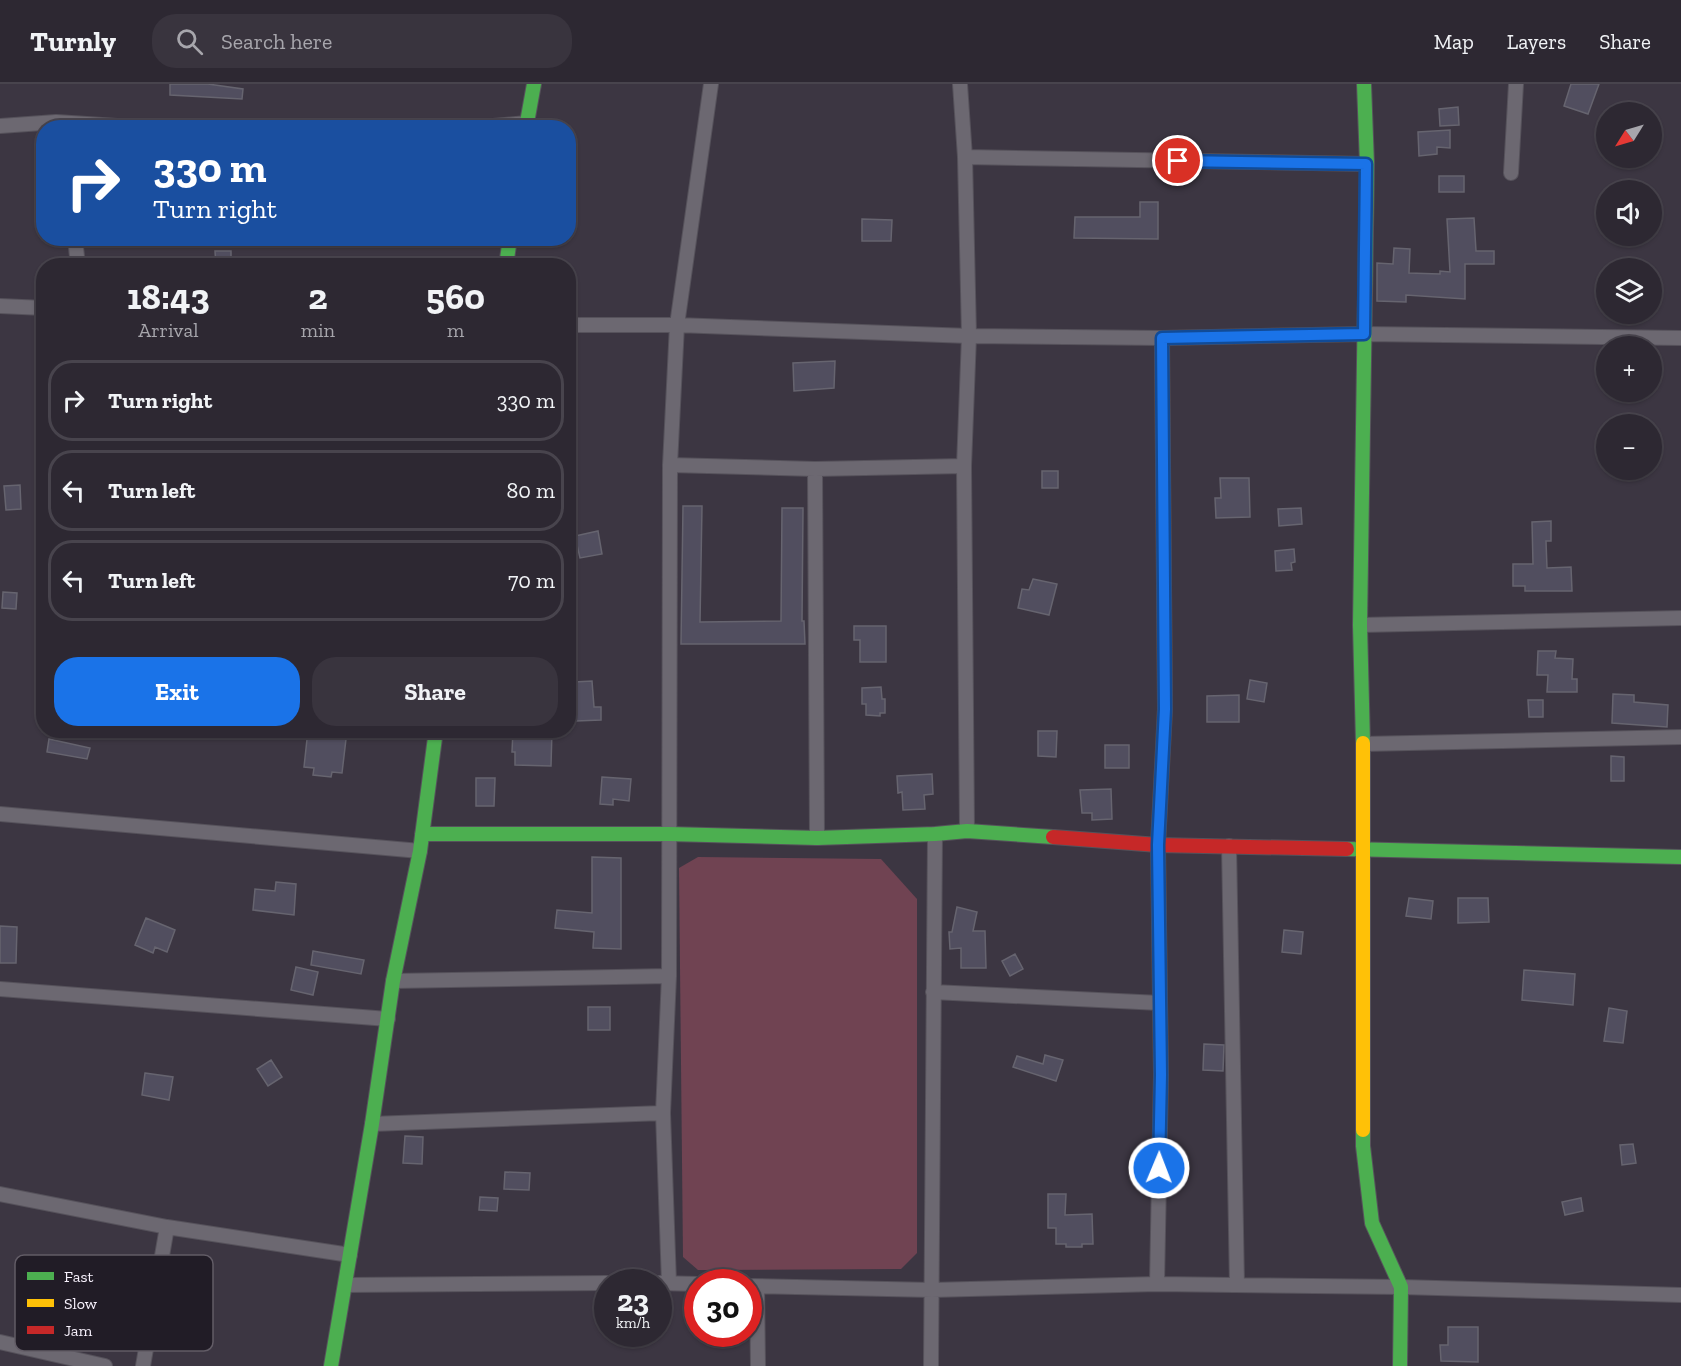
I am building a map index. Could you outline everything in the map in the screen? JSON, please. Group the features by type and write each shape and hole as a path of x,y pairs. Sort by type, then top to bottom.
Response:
{"street":[{"path":"528,120 534,84"},
{"path":"664,1269 663,1113 669,976 670,465 676,326 711,84"},
{"path":"960,84 965,157 969,336 964,466 967,831"},
{"path":"1364,84 1366,164 1360,625 1363,744 1363,1146 1372,1223 1401,1287 1400,1366"},
{"path":"1511,173 1516,84"},
{"path":"0,126 36,125"},
{"path":"965,157 1366,164"},
{"path":"0,306 36,308"},
{"path":"576,325 676,326 969,336 1162,338 1364,334 1681,338"},
{"path":"1157,1284 1161,1075 1158,845 1165,709 1162,338"},
{"path":"670,465 815,469 964,466"},
{"path":"815,469 817,838"},
{"path":"1360,625 1681,618"},
{"path":"1363,744 1681,737"},
{"path":"331,1366 372,1124 393,981 420,851 435,738"},
{"path":"0,814 420,851"},
{"path":"422,834 669,834 817,838 967,831 1158,845 1681,857"},
{"path":"931,1366 935,834"},
{"path":"1229,846 1237,1285"},
{"path":"393,981 669,976"},
{"path":"0,989 388,1019"},
{"path":"933,992 1160,1003"},
{"path":"372,1124 663,1113"},
{"path":"0,1194 167,1227 350,1255"},
{"path":"162,1255 167,1227"},
{"path":"345,1285 594,1283"},
{"path":"762,1287 932,1290 1157,1284 1401,1287 1681,1295"},
{"path":"0,1343 15,1346"},
{"path":"757,1347 758,1366"},
{"path":"37,1351 105,1366"},
{"path":"143,1366 146,1351"}],"shaded area":[{"path":"698,857 881,859 917,899 917,1253 901,1269 697,1269 683,1257 679,868"}],"building":[{"path":"170,84 208,84 243,89 242,99 170,95"},
{"path":"1571,84 1599,84 1588,114 1564,106"},
{"path":"1458,107 1459,125 1440,126 1439,109"},
{"path":"1450,130 1450,148 1437,147 1437,154 1419,156 1418,132"},
{"path":"1439,176 1464,176 1464,192 1439,192"},
{"path":"1140,202 1158,202 1158,239 1074,238 1075,217 1140,217"},
{"path":"1474,218 1476,251 1494,251 1494,264 1465,264 1465,299 1406,295 1406,302 1377,301 1377,263 1393,264 1394,248 1410,249 1409,273 1450,272 1447,219"},
{"path":"862,219 892,220 891,241 862,241"},
{"path":"215,251 231,251 231,258 215,258"},
{"path":"835,361 834,388 794,391 793,363"},
{"path":"1042,471 1058,471 1058,488 1042,488"},
{"path":"1220,478 1249,478 1250,517 1216,518 1215,498 1221,498"},
{"path":"20,485 21,509 6,510 4,486"},
{"path":"683,506 702,506 700,622 781,621 782,508 803,508 802,621 804,621 805,644 681,644"},
{"path":"1301,508 1302,524 1279,526 1278,509"},
{"path":"1551,521 1551,541 1546,541 1547,568 1571,567 1572,591 1525,591 1525,586 1513,586 1513,564 1533,564 1532,522"},
{"path":"598,531 602,554 580,558 576,536"},
{"path":"1294,549 1295,562 1291,563 1292,570 1276,571 1275,551"},
{"path":"1033,579 1057,584 1049,615 1018,608 1022,589 1029,590"},
{"path":"3,592 17,593 16,609 2,608"},
{"path":"854,626 886,626 886,662 860,662 860,640 854,640"},
{"path":"1538,651 1556,651 1555,658 1573,659 1572,679 1577,679 1577,692 1547,692 1548,675 1537,675"},
{"path":"1250,680 1267,683 1264,702 1247,699"},
{"path":"592,681 594,707 601,707 601,720 576,721 576,682"},
{"path":"881,687 882,699 885,699 885,713 880,713 880,716 866,715 866,704 862,704 862,688"},
{"path":"1613,694 1634,695 1634,702 1668,705 1667,727 1612,723"},
{"path":"1239,695 1239,722 1207,722 1207,696"},
{"path":"1528,700 1543,700 1543,717 1529,717"},
{"path":"1038,731 1057,731 1056,757 1038,756"},
{"path":"307,738 346,739 342,773 332,772 331,777 313,775 314,768 304,767"},
{"path":"513,738 552,738 551,766 515,765 515,752 512,752"},
{"path":"49,739 90,748 87,759 47,752"},
{"path":"1105,745 1129,745 1129,768 1105,768"},
{"path":"1611,756 1624,757 1624,781 1611,781"},
{"path":"932,774 933,794 924,795 925,809 903,810 902,792 898,793 897,776"},
{"path":"602,777 631,779 629,801 613,799 613,805 600,804"},
{"path":"476,778 495,778 494,806 476,806"},
{"path":"1111,789 1112,819 1092,820 1092,813 1082,813 1080,790"},
{"path":"592,857 621,858 621,949 593,948 594,932 555,928 557,910 592,913"},
{"path":"276,882 296,884 294,915 253,910 255,889 275,891"},
{"path":"1409,898 1433,901 1431,919 1406,916"},
{"path":"1458,898 1488,898 1489,922 1458,923"},
{"path":"957,907 977,912 973,931 985,931 986,968 961,968 961,948 950,949 949,932 952,932"},
{"path":"146,918 175,930 167,952 155,947 153,953 135,945"},
{"path":"0,926 17,927 16,963 0,963"},
{"path":"1284,930 1303,932 1301,954 1282,952"},
{"path":"313,951 364,960 361,974 311,965"},
{"path":"1015,954 1023,969 1010,976 1002,961"},
{"path":"296,967 318,972 313,995 291,990"},
{"path":"1524,970 1575,974 1573,1005 1522,1000"},
{"path":"588,1007 610,1007 610,1030 588,1030"},
{"path":"1609,1008 1627,1011 1623,1043 1604,1041"},
{"path":"1204,1044 1224,1045 1223,1071 1203,1070"},
{"path":"1045,1055 1063,1060 1056,1081 1013,1067 1017,1056 1043,1064"},
{"path":"271,1060 282,1077 268,1086 257,1069"},
{"path":"145,1073 173,1077 169,1100 142,1095"},
{"path":"405,1136 423,1137 422,1164 403,1163"},
{"path":"1633,1144 1636,1163 1622,1165 1620,1145"},
{"path":"505,1172 530,1173 529,1190 504,1189"},
{"path":"1048,1194 1066,1194 1065,1215 1092,1214 1093,1244 1066,1247 1066,1244 1056,1244 1056,1228 1048,1228"},
{"path":"480,1197 498,1198 497,1211 479,1210"},
{"path":"1581,1198 1583,1211 1565,1215 1562,1202"},
{"path":"1448,1327 1478,1327 1478,1362 1441,1361 1440,1345 1448,1345"}],"traffic: fast":[{"path":"527,120 534,84"},
{"path":"1363,743 1360,625 1367,164 1364,84"},
{"path":"507,258 509,246"},
{"path":"331,1366 372,1124 393,981 420,851 435,738"},
{"path":"422,834 669,834 817,838 967,831 1053,837"},
{"path":"1347,849 1681,857"},
{"path":"1363,1130 1372,1223 1401,1287 1400,1366"}],"traffic: slow":[{"path":"1363,743 1363,1130"}],"traffic: jam":[{"path":"1053,837 1158,845 1347,849"}],"route":[{"path":"1159,1168 1161,1075 1158,845 1165,709 1162,338 1364,334 1366,164 1178,161"}]}
